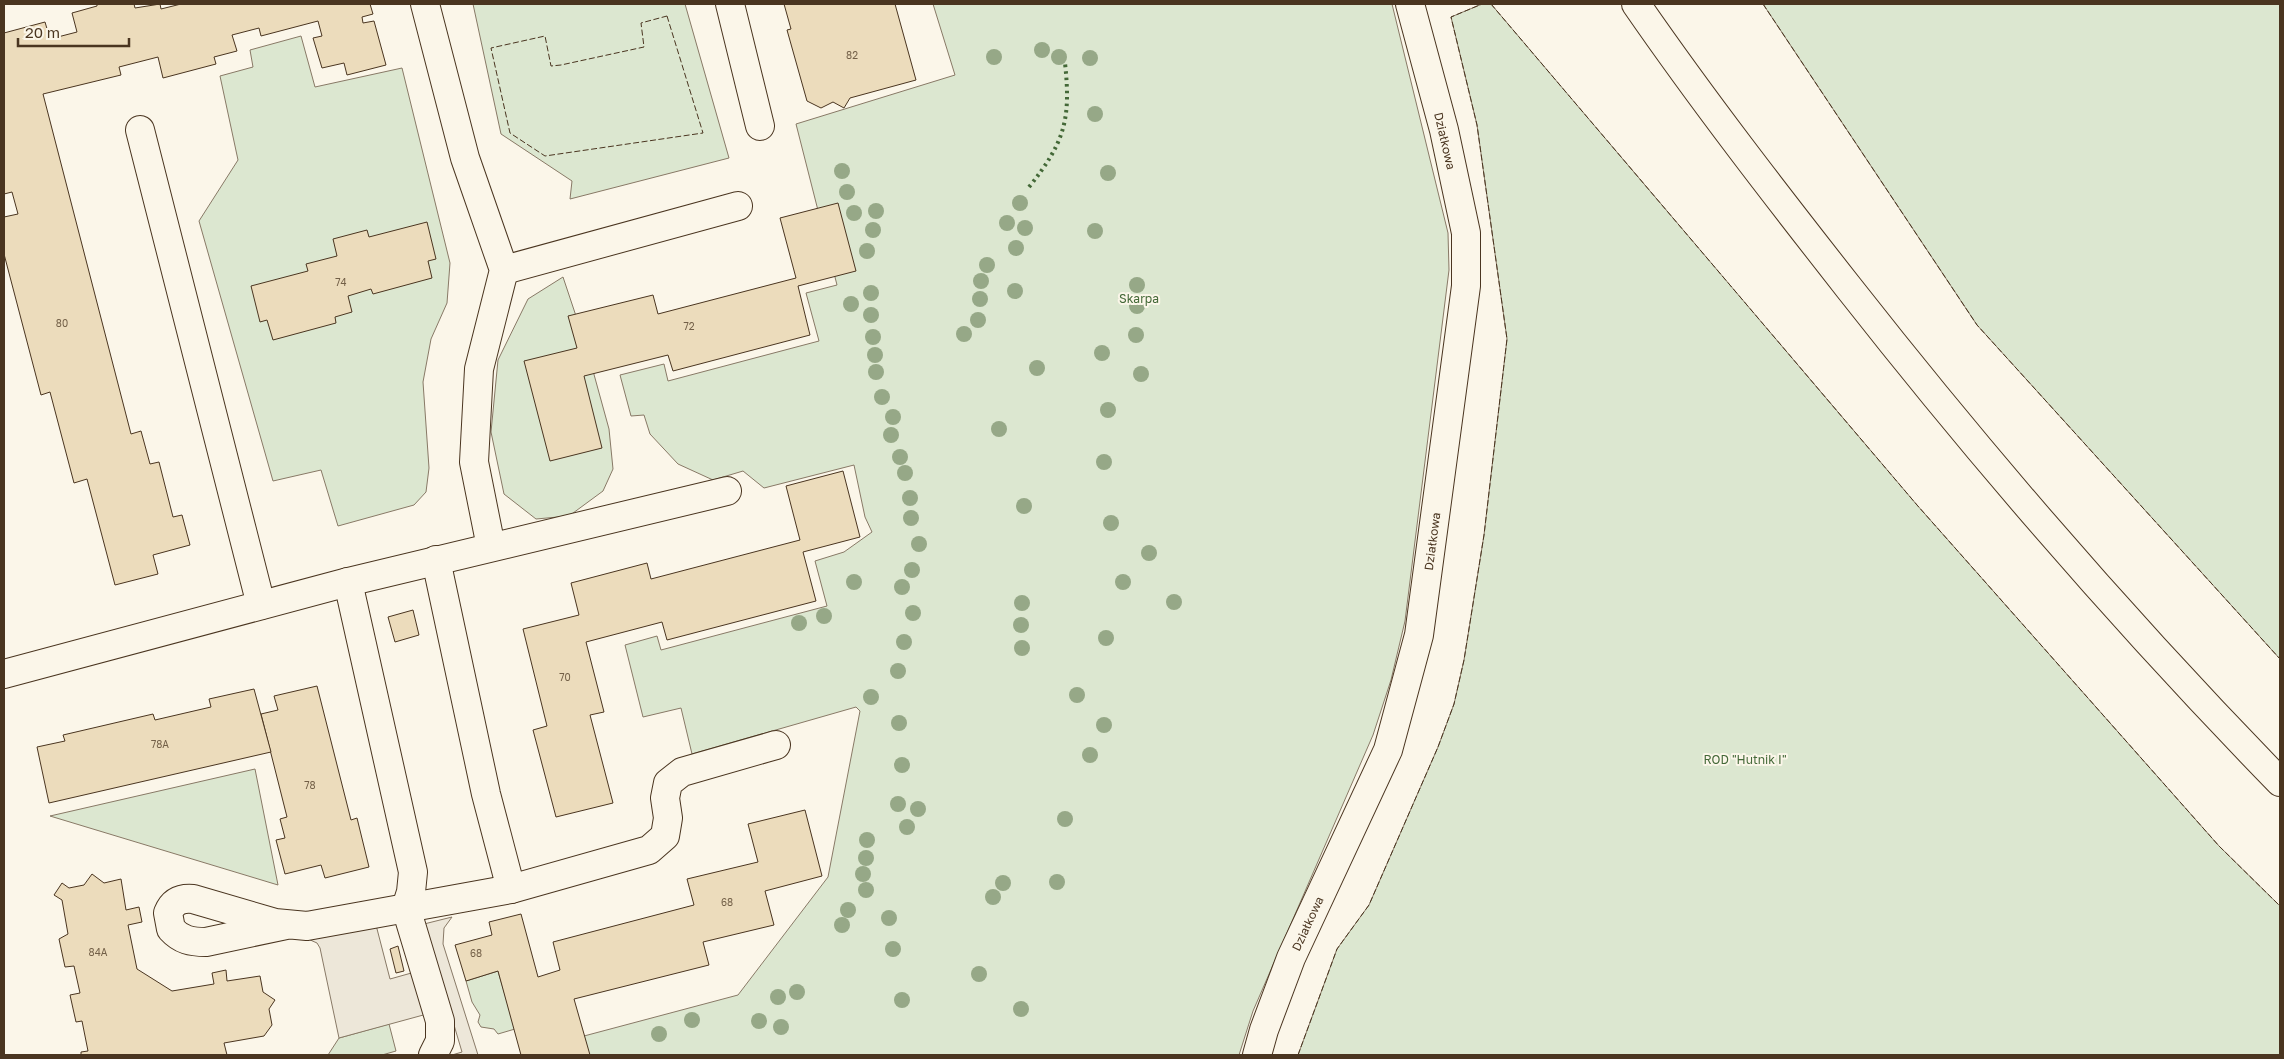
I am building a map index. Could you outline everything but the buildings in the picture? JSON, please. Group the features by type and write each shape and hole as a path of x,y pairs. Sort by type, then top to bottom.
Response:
{"street":[{"path":"425,4 465,158 504,270 479,368 474,462 491,547"},
{"path":"730,4 760,126"},
{"name":"Działkowa","path":"1257,1055 1264,1030 1291,958 1388,750 1419,635 1466,286 1466,233 1444,130 1410,4"},
{"path":"1636,4 1797,223 1956,422 2079,564 2280,782"},
{"path":"140,130 261,605"},
{"path":"504,270 738,206"},
{"path":"4,674 348,582 727,490"},
{"path":"436,560 486,794 511,890"},
{"path":"348,582 413,872 411,892 406,908 440,1021 440,1040 433,1055"},
{"path":"286,925 323,924 511,890 649,850 665,836 668,818 665,798 668,783 682,772 776,745"}],"green space":[{"path":"473,4 685,4 729,158 570,199 572,181 501,134"},
{"name":"Skarpa","path":"933,4 1392,4 1448,233 1449,270 1405,621 1391,680 1373,735 1253,1011 1239,1055 589,1055 584,1036 738,995 828,877 860,711 856,707 692,754 681,708 643,717 625,645 657,636 661,650 827,606 815,561 844,552 872,532 865,517 854,465 764,488 743,471 713,480 678,464 650,434 644,415 631,416 620,375 664,364 668,381 819,341 806,293 837,285 796,124 955,75"},
{"name":"ROD \"Hutnik I\"","path":"1482,4 1491,4 1917,505 2219,846 2280,906 2280,1055 1298,1055 1337,949 1369,905 1438,747 1454,704 1464,660 1484,535 1507,339 1477,125 1451,17"},
{"path":"1763,4 2280,4 2280,659 1977,325"},
{"path":"301,36 315,87 402,68 450,263 447,303 431,339 423,382 429,468 426,492 414,505 338,526 321,470 273,481 199,221 238,160 220,76 253,67 250,50"},
{"path":"563,277 587,349 609,429 613,469 603,491 569,516 536,519 504,494 491,432 498,360 528,299"},
{"path":"255,769 278,885 50,816"},
{"path":"498,971 515,1029 498,1034 494,1029 481,1027 478,1022 480,1015 472,1002 466,981"},
{"path":"389,1024 396,1051 382,1055 328,1055 339,1038"}],"shaded area":[{"path":"452,917 444,928 443,944 478,1055 452,1055 462,1052 424,924"},
{"path":"376,925 390,979 415,972 427,1014 339,1038 320,948 317,943 308,939"}],"hedge":[{"path":"1029,187 1051,157 1063,129 1067,100 1065,63"}],"fence":[{"path":"1298,1055 1337,949 1369,905 1438,747 1454,704 1464,660 1484,535 1507,339 1477,125 1451,17 1482,4"},
{"path":"1491,4 1917,505 2219,846 2280,906"},
{"path":"1763,4 1977,325 2280,659"},
{"path":"667,16 703,133 545,156 510,133 491,48 545,36 551,66 561,65 644,47 641,23 667,16"}]}
